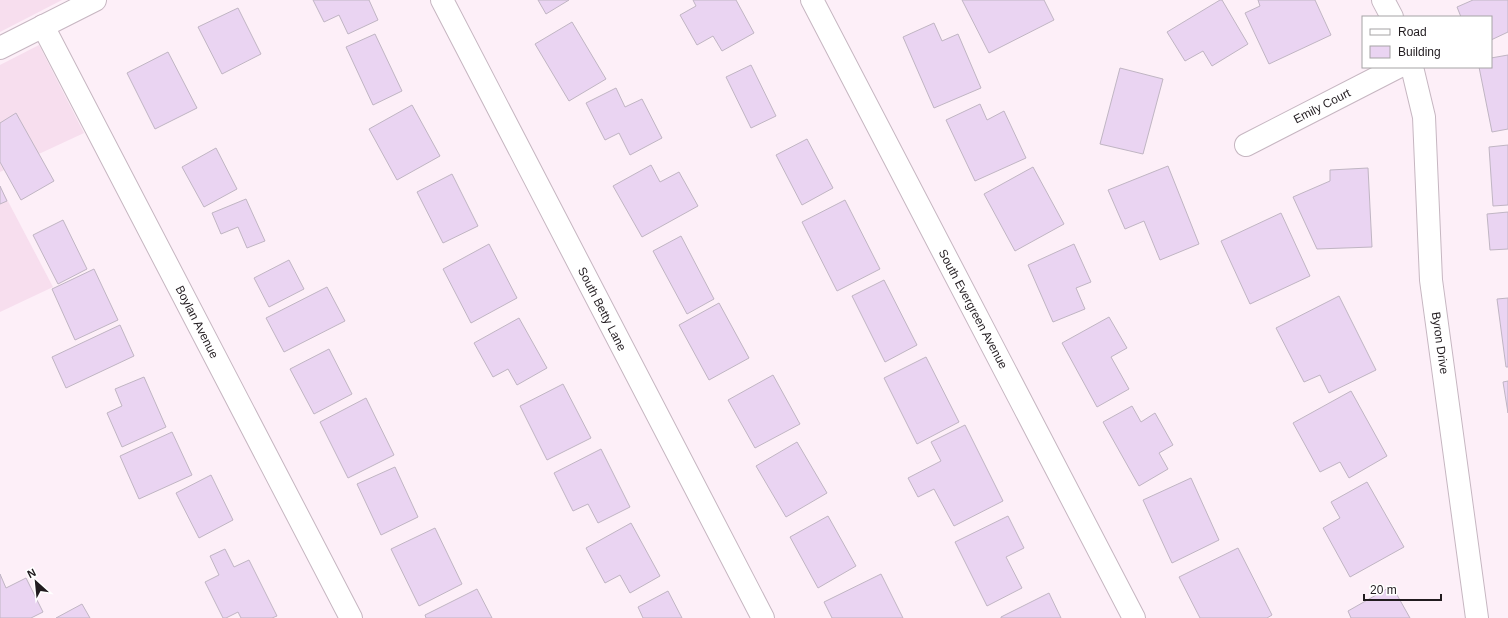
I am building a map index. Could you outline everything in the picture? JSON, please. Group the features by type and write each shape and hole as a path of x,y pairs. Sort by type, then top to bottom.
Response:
{"street":[{"path":"0,48 95,0"},
{"name":"South Betty Lane","path":"442,0 763,618"},
{"path":"1383,0 1391,16"},
{"name":"South Evergreen Avenue","path":"818,2 1134,618"},
{"name":"Boylan Avenue","path":"43,26 351,618"},
{"name":"Emily Court","path":"1246,146 1396,68"},
{"name":"Byron Drive","path":"1412,68 1424,117 1431,280 1478,618"}],"shaded area":[{"path":"0,0 62,0 0,32"},
{"path":"39,45 84,133 0,172 0,65"},
{"path":"0,186 53,287 0,312"}],"building":[{"path":"313,0 369,0 378,20 348,34 339,15 324,22"},
{"path":"538,0 569,0 546,14"},
{"path":"693,0 736,0 754,33 722,51 713,36 697,45 680,15 696,6"},
{"path":"962,0 1044,0 1054,20 989,53"},
{"path":"1222,0 1248,44 1212,66 1203,51 1185,61 1167,32"},
{"path":"1258,0 1315,0 1331,35 1269,64 1245,13 1260,6"},
{"path":"1473,0 1508,0 1508,32 1492,40 1492,16 1461,16 1457,7"},
{"path":"238,8 261,54 222,74 198,27"},
{"path":"572,22 606,79 569,101 535,44"},
{"path":"934,23 942,41 958,34 981,88 934,108 903,37"},
{"path":"375,34 402,91 373,105 346,47"},
{"path":"168,52 197,108 155,129 127,73"},
{"path":"1508,55 1508,129 1492,132 1479,68 1492,68 1492,58"},
{"path":"751,65 776,116 751,128 726,77"},
{"path":"1120,68 1163,79 1143,154 1100,144"},
{"path":"616,88 625,107 642,99 662,138 630,155 619,133 605,140 586,103"},
{"path":"980,104 987,120 1004,111 1026,158 975,181 946,120"},
{"path":"412,105 440,156 397,180 369,129"},
{"path":"16,113 54,181 21,200 0,162 0,123"},
{"path":"807,139 833,188 802,205 776,155"},
{"path":"1508,145 1508,205 1493,206 1489,147"},
{"path":"216,148 237,189 204,207 182,167"},
{"path":"651,165 660,182 679,172 698,206 642,237 613,186"},
{"path":"1168,166 1199,244 1160,260 1144,221 1125,229 1108,190"},
{"path":"1033,167 1064,224 1015,251 984,194"},
{"path":"1368,168 1372,247 1317,249 1293,197 1330,181 1330,170"},
{"path":"452,174 478,226 443,243 417,192"},
{"path":"0,186 7,201 0,204"},
{"path":"246,199 265,241 247,248 238,227 221,234 212,213"},
{"path":"845,200 880,269 837,291 802,222"},
{"path":"1508,212 1508,249 1490,250 1487,214"},
{"path":"1281,213 1310,276 1250,304 1221,241"},
{"path":"63,220 87,269 58,284 33,235"},
{"path":"681,236 714,299 687,314 653,251"},
{"path":"489,244 517,298 471,323 443,269"},
{"path":"1074,244 1091,282 1076,288 1085,309 1053,322 1028,265"},
{"path":"289,260 304,289 269,307 254,278"},
{"path":"94,269 118,320 75,340 52,289"},
{"path":"884,280 917,345 885,362 852,296"},
{"path":"327,287 345,321 284,352 266,318"},
{"path":"1339,296 1376,370 1329,393 1320,375 1304,382 1276,328"},
{"path":"1508,298 1508,367 1506,367 1497,299"},
{"path":"719,303 749,358 709,380 679,325"},
{"path":"1109,317 1127,348 1111,357 1129,389 1097,407 1062,343"},
{"path":"519,318 547,368 517,385 508,369 493,377 474,343"},
{"path":"120,325 134,356 66,388 52,357"},
{"path":"329,349 352,394 314,414 290,369"},
{"path":"926,357 959,422 917,444 884,378"},
{"path":"773,375 800,424 755,448 728,400"},
{"path":"144,377 166,427 122,447 107,413 122,406 115,389"},
{"path":"1508,381 1508,413 1503,382"},
{"path":"563,384 591,438 547,460 520,406"},
{"path":"1351,391 1387,456 1349,478 1340,462 1320,472 1293,423"},
{"path":"366,398 394,455 348,478 320,422"},
{"path":"1132,406 1141,422 1155,413 1173,445 1159,453 1168,469 1139,486 1103,422"},
{"path":"965,425 1003,501 954,526 934,489 918,497 908,478 941,461 931,442"},
{"path":"172,432 192,475 139,499 120,456"},
{"path":"797,442 827,493 786,517 756,466"},
{"path":"601,449 630,507 598,523 588,504 573,511 554,473"},
{"path":"395,467 418,517 381,535 357,484"},
{"path":"211,475 233,520 199,538 176,493"},
{"path":"1191,478 1219,540 1172,563 1143,500"},
{"path":"1367,482 1404,547 1350,577 1323,528 1340,518 1331,502"},
{"path":"828,516 856,566 818,588 790,537"},
{"path":"1008,516 1024,548 1006,557 1022,588 987,606 955,542"},
{"path":"631,523 660,576 630,593 620,575 605,583 586,548"},
{"path":"435,528 462,584 419,606 391,549"},
{"path":"1238,548 1272,615 1267,618 1200,618 1179,577"},
{"path":"225,549 234,567 249,560 277,616 272,618 241,618 238,612 223,618 205,582 219,575 210,556"},
{"path":"0,574 6,588 26,578 43,612 31,618 0,618"},
{"path":"881,574 903,618 832,618 824,602"},
{"path":"1392,586 1410,618 1351,618 1348,611"},
{"path":"477,589 492,618 426,618 425,615"},
{"path":"668,591 682,618 643,618 638,607"},
{"path":"1049,593 1061,618 1001,618 1001,617"},
{"path":"82,604 90,618 56,618"}]}
